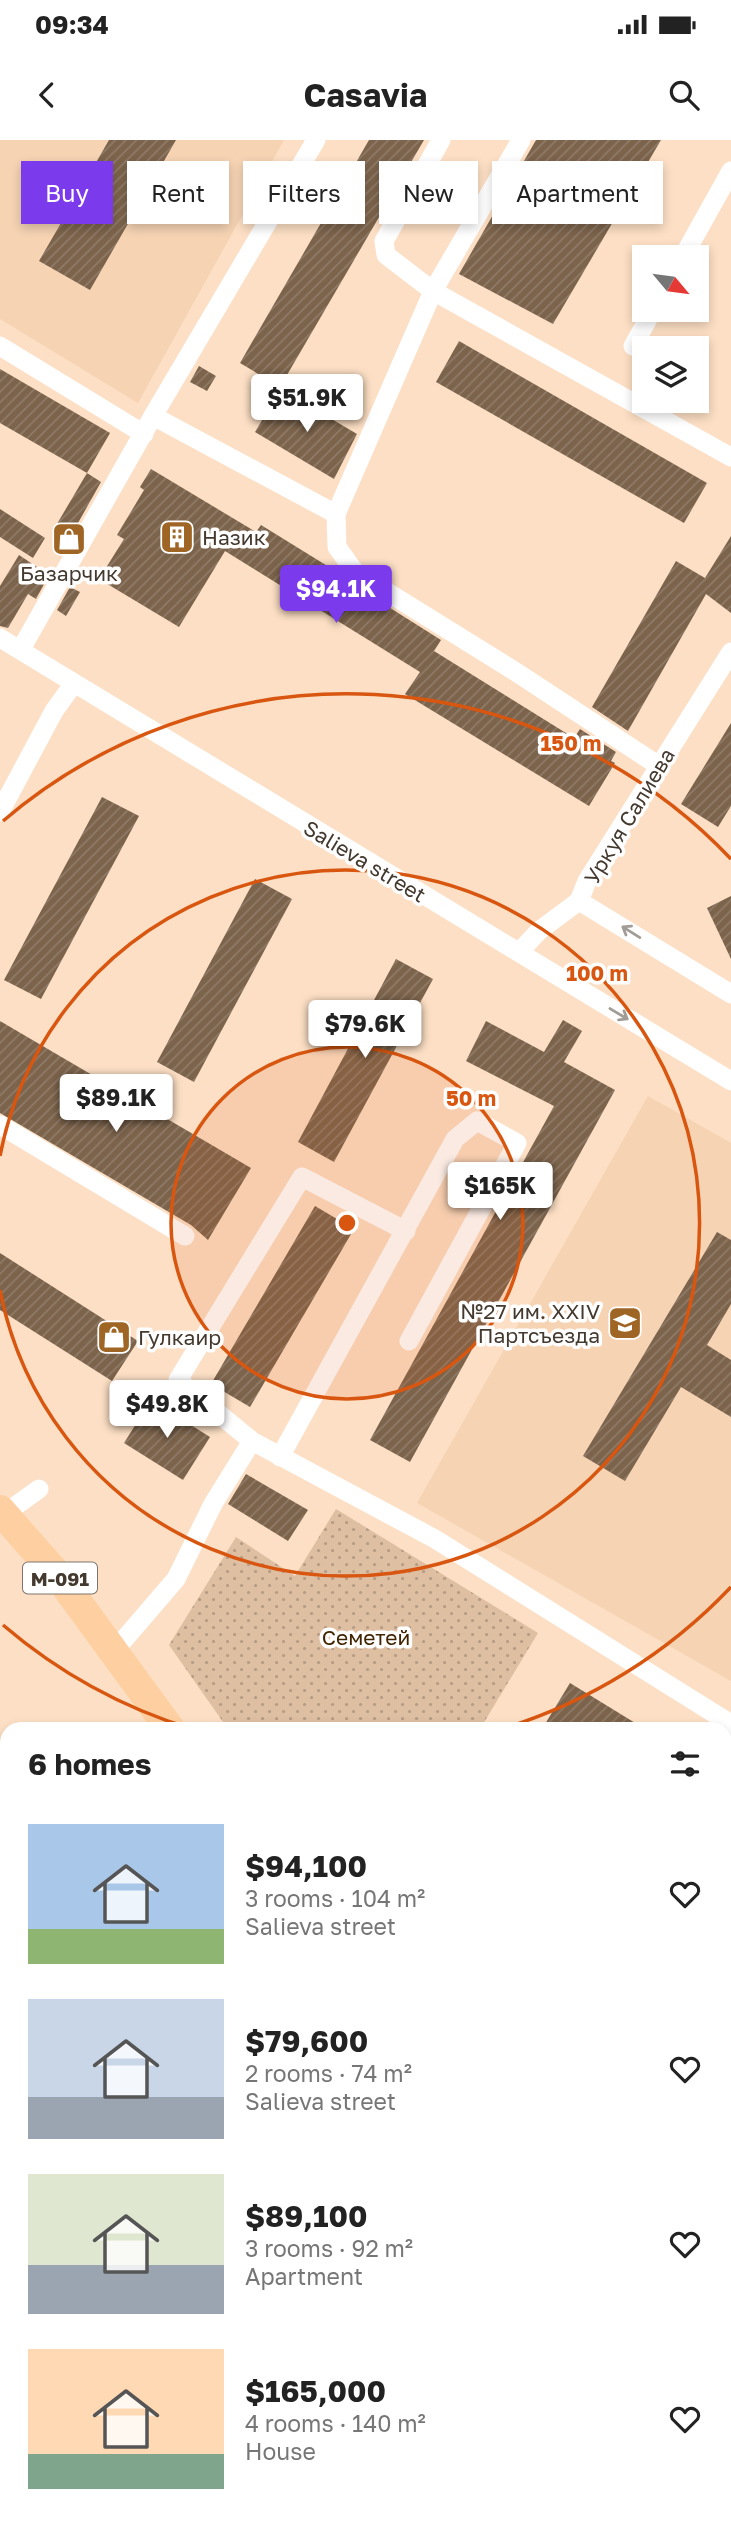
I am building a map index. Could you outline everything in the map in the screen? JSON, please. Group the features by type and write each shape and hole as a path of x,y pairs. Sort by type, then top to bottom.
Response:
{"main road":[{"name":"М-091","path":"2,1512 59,1577 165,1722"}],"street":[{"path":"21,649 148,425 316,140"},
{"path":"441,140 384,241 386,255 433,291 731,457"},
{"path":"521,140 433,291 336,514 337,547 355,572 516,671 659,766"},
{"path":"690,245 731,171"},
{"path":"0,346 148,425 336,514"},
{"name":"Salieva street","path":"0,638 731,1081"},
{"name":"Уркуя Салиева","path":"731,652 587,881 579,901 731,994"},
{"path":"0,812 54,711 74,682"},
{"path":"519,952 540,930 579,901"},
{"path":"280,1457 455,1139 477,1121 517,1143 409,1341"},
{"path":"0,1125 185,1236"},
{"path":"406,1231 302,1177 178,1380 252,1441 435,1539 728,1722"},
{"path":"115,1650 176,1579 213,1504 252,1441"},
{"path":"2,1512 39,1489"}],"shaded area":[{"path":"0,140 284,140 272,161 243,161 243,214 138,403 0,319"},
{"name":"№27 им. XXIV Партсъезда","path":"648,1096 731,1143 731,1681 417,1503"}],"green space":[{"name":"Семетей","path":"336,1509 538,1633 484,1722 223,1722 169,1645 236,1537 295,1576"}],"building":[{"path":"109,140 176,140 164,161 127,161 128,224 90,290 39,261 60,224 113,224 113,161 97,161"},
{"path":"369,140 424,140 412,161 379,161 379,217 280,387 240,363 320,224 365,224 365,161 357,161"},
{"path":"536,140 661,140 649,161 524,161"},
{"path":"492,217 492,224 612,224 553,324 459,274"},
{"path":"459,341 707,483 684,523 436,382"},
{"path":"199,366 216,376 207,391 190,382"},
{"path":"0,369 110,433 87,473 0,423"},
{"path":"281,389 357,434 334,479 255,432"},
{"path":"151,469 256,532 261,525 342,575 441,640 434,651 574,738 580,729 616,752 611,761 615,763 589,806 405,694 420,672 225,551 179,627 99,579 124,539 117,535 144,490 140,487"},
{"path":"87,473 101,482 69,539 54,529"},
{"path":"0,509 45,538 33,558 0,537"},
{"path":"731,536 731,613 706,594 628,731 592,707 676,561 705,578"},
{"path":"19,555 49,575 36,599 28,594 8,628 0,626 0,586"},
{"path":"70,587 80,592 66,616 57,610"},
{"path":"731,723 731,806 718,827 681,804"},
{"path":"102,797 139,816 41,999 4,980"},
{"path":"255,879 292,899 194,1082 157,1062"},
{"path":"731,896 731,959 707,908"},
{"path":"396,959 433,979 334,1162 298,1142"},
{"path":"563,1020 582,1031 564,1062 615,1090 410,1462 370,1440 554,1106 466,1061 486,1021 544,1052"},
{"path":"0,1021 251,1168 208,1240 191,1225 0,1113"},
{"path":"315,1206 354,1229 250,1407 211,1384"},
{"path":"717,1232 731,1240 731,1304 707,1345 731,1360 731,1417 681,1387 625,1481 583,1456"},
{"path":"0,1253 138,1341 112,1381 0,1310"},
{"path":"151,1400 210,1437 183,1480 124,1443"},
{"path":"246,1474 308,1510 288,1541 228,1504"},
{"path":"570,1683 634,1722 546,1722"}],"place":[{"name":"Назик","path":"177,537"},
{"name":"Базарчик","path":"69,539"},
{"name":"№27 им. XXIV Партсъезда","path":"625,1323"},
{"name":"Гулкаир","path":"114,1337"}]}
